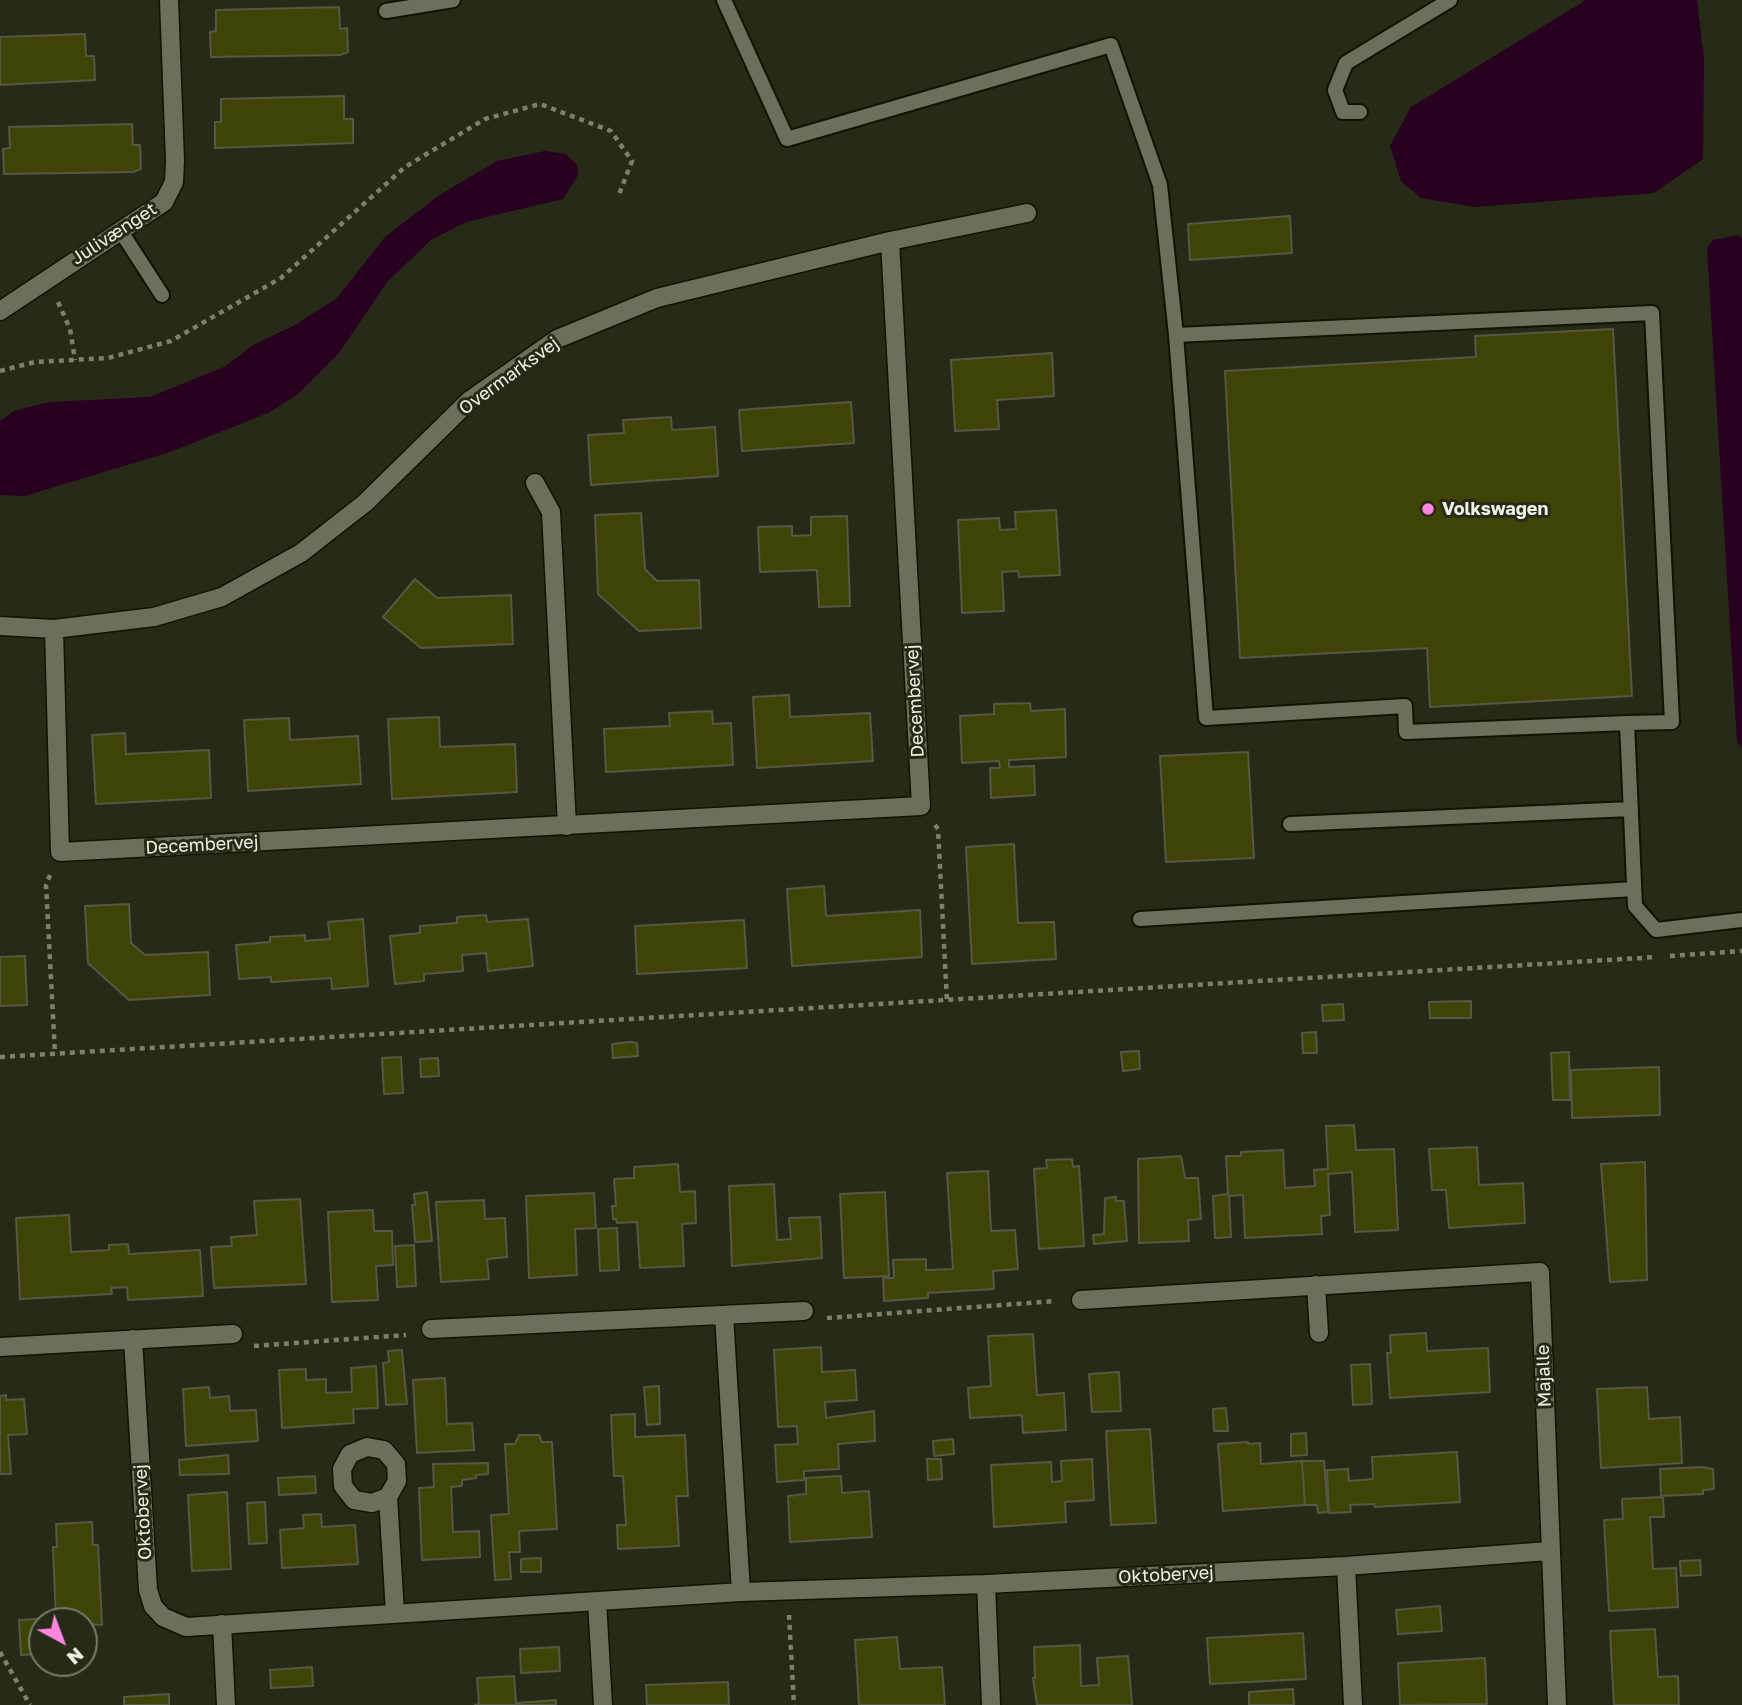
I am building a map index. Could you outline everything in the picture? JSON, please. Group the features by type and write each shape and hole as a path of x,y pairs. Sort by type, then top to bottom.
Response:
{"street":[{"name":"Julivænget","path":"0,311 164,202 174,182 169,0"},
{"name":"Overmarksvej","path":"0,626 54,629 154,617 222,597 301,553 365,503 470,400 557,339 657,298 890,241 1027,213"},
{"name":"Decembervej","path":"60,852 921,807 890,241"},
{"path":"535,482 551,512 567,826"},
{"path":"54,629 60,852"},
{"name":"Majalle","path":"1081,1300 1541,1272 1549,1551 1557,1705"},
{"path":"1317,1285 1320,1333"},
{"path":"431,1329 804,1311"},
{"path":"724,1315 741,1592"},
{"path":"0,1347 233,1334"},
{"name":"Oktobervej","path":"133,1339 148,1590 153,1606 173,1624 186,1627 741,1592 986,1584 1346,1566 1549,1551"},
{"path":"388,1497 395,1613"},
{"path":"1346,1566 1353,1705"},
{"path":"986,1584 991,1705"},
{"path":"597,1601 603,1705"},
{"path":"222,1624 226,1705"}],"lane":[{"path":"386,11 453,0"},
{"path":"724,0 787,139 1111,45 1160,185 1176,335 1206,718 1405,706 1406,732 1672,722 1652,313 1176,335"},
{"path":"1360,112 1343,112 1335,90 1346,63 1450,0"},
{"path":"120,230 162,295"},
{"path":"1627,723 1635,906 1657,930 1742,920"},
{"path":"1290,824 1631,809"},
{"path":"1140,919 1634,889"}],"path":[{"path":"0,371 35,362 108,358 171,341 270,284 405,167 485,119 540,104 611,131 632,161 618,197"},
{"path":"43,282 61,306 70,328 75,359"},
{"path":"921,807 938,829 947,1002"},
{"path":"55,1054 46,885 60,852"},
{"path":"0,1057 947,1002 1742,951"},
{"path":"804,1311 820,1319 1081,1300"},
{"path":"233,1334 250,1347 397,1338 431,1329"},
{"path":"790,1590 788,1621 794,1705"},
{"path":"0,1652 30,1705"}],"shaded area":[{"path":"1586,0 1697,0 1704,59 1703,159 1654,193 1475,207 1421,198 1401,181 1390,146 1411,107"},
{"path":"545,151 566,154 577,165 578,175 563,199 466,222 431,240 388,281 339,353 297,395 268,413 170,452 25,496 0,495 0,421 14,411 49,402 150,397 226,366 253,345 295,325 337,298 385,237 441,194 497,161"},
{"path":"1737,235 1742,238 1742,747 1737,742 1707,248 1713,240"}],"building":[{"path":"339,7 340,29 347,28 348,52 340,55 211,57 210,32 216,31 216,10"},
{"path":"85,34 86,56 94,56 95,80 0,85 0,37"},
{"path":"344,96 344,119 353,119 353,143 215,148 215,122 221,122 221,99"},
{"path":"132,124 133,145 140,145 141,169 133,172 4,174 3,149 10,148 9,127"},
{"path":"1290,216 1292,253 1190,260 1188,224"},
{"name":"Volkswagen","path":"1613,329 1632,696 1430,707 1427,648 1240,658 1225,371 1476,357 1475,336"},
{"path":"1052,353 1054,396 997,400 999,429 955,431 951,360"},
{"path":"851,402 854,443 742,451 739,410"},
{"path":"671,417 672,430 715,427 718,476 591,485 588,435 624,433 623,420"},
{"path":"1056,510 1060,575 1019,577 1018,571 1002,572 1004,611 962,613 958,520 999,518 1000,530 1016,529 1015,512"},
{"path":"641,513 645,569 657,581 699,580 701,628 639,631 598,594 595,515"},
{"path":"847,516 850,606 819,607 817,570 760,572 758,527 792,526 792,536 811,535 811,517"},
{"path":"415,579 437,598 511,595 513,644 421,648 383,617"},
{"path":"789,695 790,717 870,713 873,761 757,768 753,697"},
{"path":"1030,703 1031,711 1065,709 1066,757 1009,760 1009,767 1034,766 1035,795 991,798 990,768 1000,768 999,761 962,763 960,716 994,714 994,704"},
{"path":"712,711 713,724 731,723 733,765 606,772 604,729 670,726 669,713"},
{"path":"439,717 440,747 515,744 517,792 392,799 388,719"},
{"path":"289,718 290,740 358,736 361,784 248,791 244,720"},
{"path":"125,733 126,754 209,750 211,798 96,804 92,735"},
{"path":"1248,752 1254,858 1166,862 1160,756"},
{"path":"1014,844 1018,923 1054,922 1056,959 972,964 966,847"},
{"path":"824,886 826,916 920,910 922,957 792,966 787,889"},
{"path":"129,904 131,943 145,955 208,952 210,995 129,1000 88,963 85,906"},
{"path":"486,915 487,922 528,919 533,966 488,971 486,953 462,955 463,971 424,974 424,981 395,984 390,936 420,933 420,926 457,923 457,917"},
{"path":"363,919 368,986 332,989 331,978 271,982 271,977 239,979 236,945 270,942 270,937 305,935 305,941 330,939 328,922"},
{"path":"744,920 747,968 637,974 635,926"},
{"path":"25,956 27,1005 0,1006 0,957"},
{"path":"1471,1001 1471,1018 1430,1018 1429,1002"},
{"path":"1343,1004 1344,1020 1323,1021 1322,1005"},
{"path":"1316,1032 1317,1053 1303,1053 1302,1033"},
{"path":"637,1043 638,1056 613,1058 612,1044"},
{"path":"1139,1051 1140,1069 1123,1071 1121,1052"},
{"path":"1569,1052 1570,1100 1553,1100 1551,1053"},
{"path":"401,1057 403,1093 384,1094 382,1058"},
{"path":"438,1058 439,1076 421,1077 420,1059"},
{"path":"1659,1067 1660,1115 1572,1118 1571,1070"},
{"path":"1354,1125 1356,1150 1394,1149 1398,1230 1355,1232 1352,1172 1328,1174 1330,1215 1321,1216 1322,1234 1245,1238 1243,1195 1229,1196 1231,1237 1215,1238 1213,1196 1228,1194 1226,1156 1241,1156 1241,1152 1283,1150 1285,1188 1315,1186 1314,1170 1328,1169 1326,1126"},
{"path":"1477,1147 1479,1185 1523,1183 1525,1223 1449,1228 1446,1190 1432,1190 1429,1149"},
{"path":"1181,1156 1185,1178 1198,1178 1201,1219 1188,1220 1189,1241 1139,1243 1138,1159"},
{"path":"1072,1159 1073,1167 1079,1166 1084,1246 1039,1249 1034,1169 1047,1168 1046,1160"},
{"path":"1645,1162 1647,1280 1610,1282 1601,1164"},
{"path":"678,1164 680,1192 695,1191 696,1223 682,1224 684,1266 640,1268 637,1222 617,1223 616,1219 613,1219 612,1206 616,1206 614,1179 634,1178 634,1167"},
{"path":"988,1171 991,1231 1015,1230 1018,1269 993,1271 994,1289 928,1293 928,1298 884,1301 883,1278 894,1278 893,1260 926,1259 926,1270 953,1269 947,1173"},
{"path":"774,1184 777,1240 791,1239 789,1218 820,1217 822,1258 732,1266 729,1186"},
{"path":"427,1192 432,1241 415,1242 412,1205 415,1205 414,1194"},
{"path":"885,1192 889,1276 844,1278 840,1194"},
{"path":"594,1193 596,1228 575,1229 577,1275 529,1278 526,1196"},
{"path":"1116,1197 1116,1201 1124,1201 1127,1241 1094,1244 1093,1235 1104,1234 1105,1198"},
{"path":"300,1199 306,1284 214,1288 211,1247 232,1246 231,1237 257,1235 254,1201"},
{"path":"484,1200 485,1219 505,1218 507,1257 487,1259 489,1279 441,1282 436,1202"},
{"path":"373,1210 374,1231 392,1231 393,1265 376,1266 378,1300 332,1302 328,1212"},
{"path":"69,1215 71,1252 109,1250 109,1245 128,1244 129,1254 200,1250 203,1296 128,1300 127,1287 111,1288 112,1294 20,1299 16,1218"},
{"path":"617,1228 619,1270 600,1271 598,1229"},
{"path":"414,1245 416,1286 397,1287 395,1246"},
{"path":"1426,1333 1427,1351 1488,1348 1490,1392 1390,1398 1387,1353 1391,1353 1390,1335"},
{"path":"1033,1334 1037,1395 1064,1393 1066,1430 1023,1433 1022,1415 970,1418 968,1388 991,1386 988,1336"},
{"path":"821,1347 822,1372 855,1370 857,1400 825,1402 826,1418 874,1411 875,1441 838,1444 839,1469 804,1471 804,1480 777,1482 775,1445 798,1444 797,1426 778,1427 774,1350"},
{"path":"402,1350 407,1404 386,1405 383,1363 389,1362 388,1351"},
{"path":"1370,1364 1372,1404 1353,1405 1351,1365"},
{"path":"376,1366 378,1408 353,1409 354,1423 282,1428 279,1370 306,1369 306,1380 326,1379 326,1393 352,1392 351,1368"},
{"path":"1119,1372 1121,1411 1092,1412 1089,1374"},
{"path":"445,1378 447,1424 472,1423 474,1450 417,1453 413,1380"},
{"path":"659,1386 660,1424 647,1425 644,1387"},
{"path":"209,1387 210,1398 229,1396 230,1411 256,1410 258,1441 186,1446 183,1389"},
{"path":"1647,1387 1649,1419 1680,1417 1682,1463 1601,1468 1597,1389"},
{"path":"6,1395 6,1400 24,1399 27,1434 8,1435 11,1474 0,1474 0,1396"},
{"path":"1226,1408 1228,1431 1214,1431 1213,1409"},
{"path":"635,1414 635,1437 685,1435 688,1496 676,1496 679,1546 618,1549 617,1525 626,1525 623,1476 614,1476 611,1415"},
{"path":"1150,1429 1156,1523 1111,1525 1106,1431"},
{"path":"1306,1433 1307,1455 1291,1456 1291,1434"},
{"path":"519,1435 539,1435 542,1442 552,1442 557,1529 519,1531 520,1552 509,1552 511,1579 495,1580 491,1515 509,1514 505,1444 515,1444"},
{"path":"953,1439 954,1454 934,1456 933,1441"},
{"path":"1260,1443 1261,1464 1302,1461 1305,1505 1223,1511 1218,1444"},
{"path":"1457,1452 1460,1502 1375,1507 1374,1504 1350,1505 1351,1512 1329,1513 1327,1470 1348,1469 1349,1481 1373,1479 1372,1457"},
{"path":"228,1455 229,1474 180,1475 179,1460"},
{"path":"927,1459 941,1459 942,1479 928,1480"},
{"path":"1092,1459 1094,1500 1065,1502 1066,1522 994,1527 991,1465 1051,1462 1052,1482 1062,1481 1061,1461"},
{"path":"1302,1461 1324,1461 1328,1512 1318,1513 1317,1505 1305,1505"},
{"path":"488,1463 488,1474 476,1475 476,1478 462,1480 462,1486 451,1487 453,1532 479,1531 480,1557 422,1560 419,1488 434,1487 433,1464"},
{"path":"1660,1469 1713,1469 1714,1489 1703,1490 1703,1494 1661,1496"},
{"path":"315,1476 316,1493 279,1495 278,1478"},
{"path":"841,1476 842,1493 869,1491 872,1537 790,1542 788,1496 806,1494 806,1478"},
{"path":"227,1492 231,1569 192,1571 188,1495"},
{"path":"1663,1497 1664,1517 1650,1517 1653,1569 1676,1568 1678,1607 1609,1611 1604,1520 1623,1519 1622,1499"},
{"path":"265,1502 267,1543 249,1544 247,1503"},
{"path":"321,1514 322,1527 355,1525 358,1564 282,1568 280,1530 304,1528 303,1515"},
{"path":"92,1522 93,1545 98,1545 102,1625 98,1625 98,1607 55,1607 53,1547 57,1547 56,1524"},
{"path":"541,1558 541,1572 521,1572 521,1559"},
{"path":"1700,1560 1701,1575 1681,1576 1680,1561"},
{"path":"1440,1606 1442,1631 1398,1634 1396,1610"},
{"path":"28,1619 28,1655 21,1655 19,1620"},
{"path":"1655,1629 1658,1677 1678,1676 1679,1705 1614,1705 1610,1631"},
{"path":"1303,1633 1306,1679 1210,1684 1207,1638"},
{"path":"897,1637 900,1669 942,1667 945,1705 859,1705 855,1640"},
{"path":"1080,1645 1081,1686 1099,1685 1097,1658 1128,1656 1132,1705 1037,1705 1033,1678 1034,1647"},
{"path":"559,1647 560,1671 521,1673 520,1649"},
{"path":"1485,1658 1487,1704 1400,1705 1398,1663"},
{"path":"312,1667 313,1686 271,1688 270,1670"},
{"path":"514,1676 516,1703 556,1700 556,1705 475,1705 479,1704 477,1678"},
{"path":"728,1682 729,1705 647,1705 646,1685"},
{"path":"1293,1689 1294,1705 1249,1705 1249,1692"},
{"path":"169,1694 169,1705 124,1705 124,1697"}],"place":[{"name":"Volkswagen","path":"1428,509"}]}
